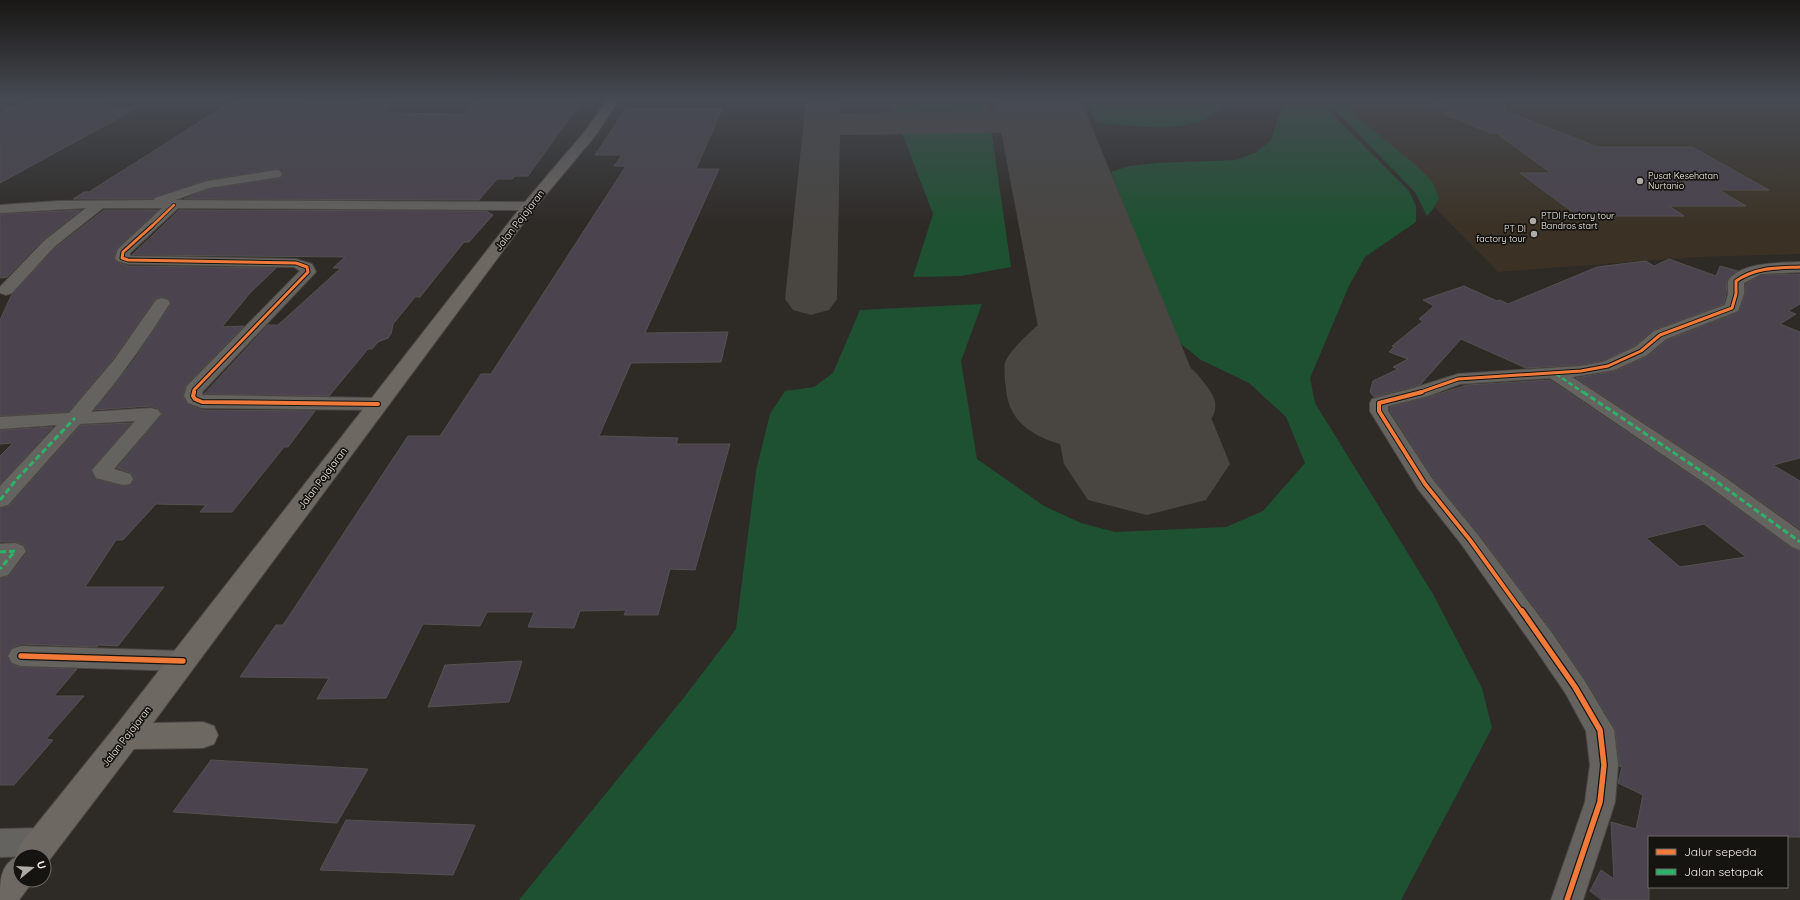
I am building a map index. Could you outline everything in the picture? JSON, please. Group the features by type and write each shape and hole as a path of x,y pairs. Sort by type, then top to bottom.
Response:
{"main road":[{"name":"Jalan Pajajaran","path":"38,848 126,736 529,206 583,142"},
{"path":"126,736 203,736"},
{"path":"0,897 12,882"}],"street":[{"path":"151,204 207,185 276,174"},
{"path":"0,209 100,204 529,206"},
{"path":"6,290 49,244 100,204"},
{"path":"174,205 123,252 122,258 128,260 296,263 307,267 308,272 194,390 193,396 195,399 202,402 378,404"},
{"path":"1567,900 1600,802 1604,765 1600,730 1575,688 1543,640 1470,540 1425,484 1379,411 1379,403 1421,392 1458,379 1581,371 1608,366 1641,351 1660,335 1732,308 1736,294 1736,281 1745,273 1762,269 1800,267"},
{"path":"0,500 16,480 75,418 143,335 162,303"},
{"path":"1554,372 1713,479 1800,542"},
{"path":"0,423 151,414 102,470 103,473 123,478"},
{"path":"0,552 15,551 0,569"},
{"path":"21,656 183,661"},
{"path":"0,843 31,848"}],"shaded area":[{"path":"1370,142 1800,142 1800,254 1697,257 1498,272"}],"green space":[{"path":"905,142 993,142 1011,267 961,276 913,277 933,214"},
{"path":"1269,142 1360,142 1409,191 1416,206 1416,222 1365,257 1349,286 1310,378 1315,403 1433,594 1482,688 1492,728 1401,900 519,900 682,700 736,629 756,471 770,414 785,391 814,387 833,373 860,310 982,304 961,361 977,459 1044,506 1081,523 1115,532 1226,527 1263,511 1305,463 1286,417 1249,383 1201,360 1176,340 1111,172 1129,166 1157,163 1235,160 1255,153"},
{"path":"1366,142 1388,142 1418,167 1433,183 1439,198 1427,216 1415,192"}],"building":[{"path":"0,142 75,142 0,183"},
{"path":"168,142 552,142 528,176 515,176 512,179 497,179 479,200 184,199 209,189 280,178 283,173 276,169 207,180 155,197 153,199 73,199 84,192 89,192"},
{"path":"604,142 708,142 696,169 719,169 645,333 728,332 721,362 631,363 599,436 678,438 676,444 730,444 695,570 670,569 658,615 624,615 626,610 580,611 574,628 528,627 534,612 487,612 480,626 423,624 386,698 317,699 329,678 240,677 276,625 283,625 408,436 440,436 481,374 491,374 626,166 614,166 622,155 595,155"},
{"name":"Pusat Kesehatan Nurtanio","path":"1508,142 1585,142 1598,147 1692,147 1769,190 1719,190 1746,206 1669,206 1684,216 1578,216 1520,173 1551,173"},
{"path":"81,210 43,240 7,277 0,278 0,214"},
{"path":"104,210 158,210 117,248 114,258 117,262 128,266 276,268 250,293 222,327 244,326 186,385 183,396 187,404 202,410 315,411 288,447 284,447 232,512 200,512 206,505 156,504 123,540 116,540 85,587 164,587 118,646 98,645 97,647 21,644 11,648 7,657 12,664 21,667 77,669 54,696 84,696 46,739 53,740 14,785 0,785 0,578 9,576 28,551 24,545 16,542 0,542 0,508 9,506 81,425 132,423 91,470 96,479 123,486 130,485 134,480 131,473 117,468 162,414 158,409 151,406 94,410 134,360 171,304 168,299 162,297 155,299 113,359 68,412 0,416 0,320 12,294 55,248"},
{"path":"179,210 486,211 493,215 469,242 464,242 420,297 415,297 393,324 391,334 388,338 378,342 372,349 368,349 329,396 204,394 268,325 278,325 341,268 333,268 345,257 132,255"},
{"path":"1669,259 1716,276 1720,266 1738,271 1727,280 1724,304 1653,330 1634,346 1603,361 1581,365 1526,368 1461,339 1420,385 1374,397 1370,392 1373,381 1398,369 1393,367 1408,359 1389,352 1394,347 1392,346 1423,321 1419,319 1434,306 1423,300 1464,286 1497,301 1500,300 1508,304 1597,267 1646,261 1654,266"},
{"path":"1800,274 1800,304 1788,311 1796,314 1780,324 1800,332 1800,458 1773,465 1800,481 1800,529 1721,473 1576,378 1615,371 1648,356 1667,340 1739,312 1745,294 1746,284 1761,275"},
{"path":"1550,380 1705,485 1791,548 1800,551 1800,837 1648,836 1649,900 1602,900 1590,891 1601,870 1614,879 1611,822 1636,829 1643,795 1618,783 1622,767 1619,766 1615,729 1585,679 1553,632 1479,534 1434,479 1390,411 1390,407 1467,385","holes":["1704,524 1746,557 1680,567 1646,538"]},
{"path":"53,427 0,484 0,456 13,443 0,444 0,430"},
{"path":"522,661 509,702 428,707 445,665"},
{"path":"211,760 368,769 337,823 173,812"},
{"path":"346,820 475,825 453,875 320,870"}],"taxiway":[{"path":"811,299 820,142"},
{"path":"1095,292 1107,323 1116,339 1133,354 1165,374 1180,390 1184,402 1184,413 1169,424 1138,434 1099,434 1084,431 1057,422 1047,415 1040,406 1035,390 1034,361 1098,300"}],"runway":[{"path":"1051,142 1147,464"}],"marked path":[{"path":"1556,374 1713,479 1800,542"},
{"path":"0,500 16,480 75,418"},
{"path":"0,552 15,551 0,569"}],"cycle path":[{"path":"174,205 123,252 122,258 128,260 296,263 307,267 308,272 194,390 193,396 195,399 202,402 378,404"},
{"path":"1567,900 1600,802 1604,765 1600,730 1575,687 1543,640 1470,540 1425,484 1379,411 1379,403 1421,392 1458,379 1581,371 1608,366 1641,351 1660,335 1732,308 1736,294 1736,281 1743,276 1758,270 1800,267"},
{"path":"21,656 183,661"}],"place":[{"name":"Pusat Kesehatan Nurtanio","path":"1640,181"},
{"name":"PTDI Factory tour Bandros start","path":"1533,221"},
{"name":"PT DI factory tour","path":"1534,234"}]}
